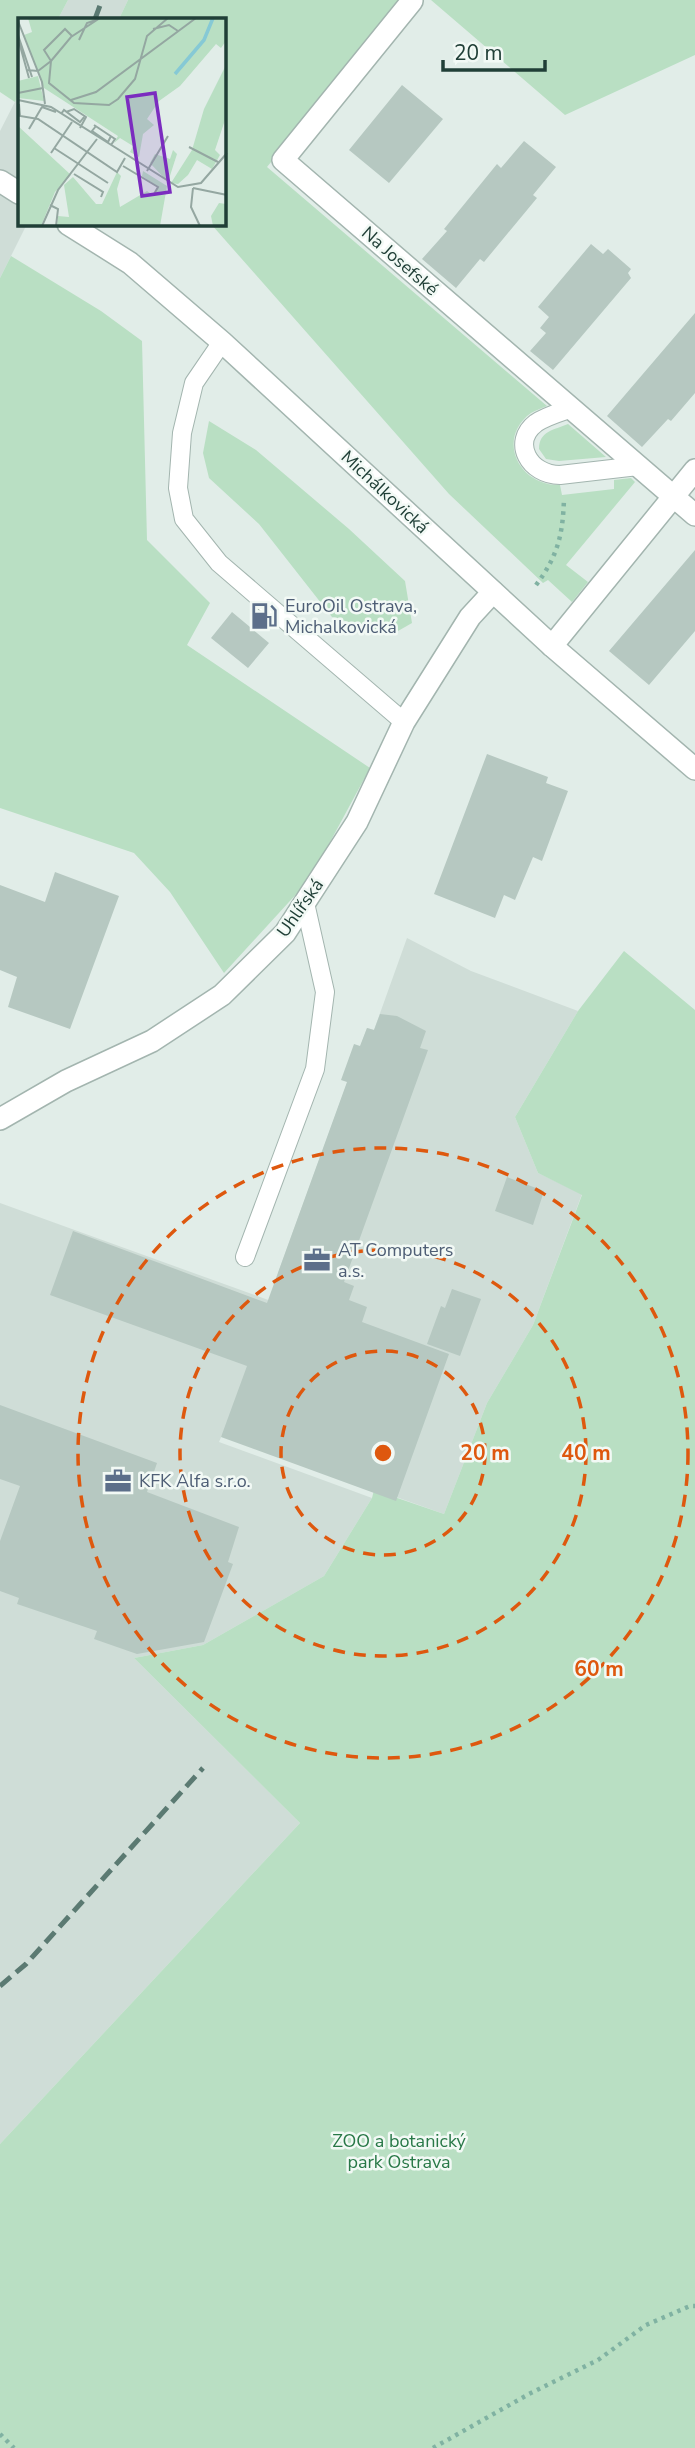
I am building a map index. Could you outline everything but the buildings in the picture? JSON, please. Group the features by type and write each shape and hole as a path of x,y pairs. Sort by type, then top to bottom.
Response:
{"street":[{"name":"Na Josefské","path":"412,1 283,160 695,515"},
{"path":"0,181 18,192"},
{"name":"Michálkovická","path":"71,226 130,264 222,342 552,646 695,769"},
{"path":"552,646 695,470"},
{"name":"Uhlířská","path":"0,1119 66,1081 152,1041 222,995 285,933 356,822 404,722 470,617 493,592"}],"lane":[{"path":"222,342 194,383 182,433 178,488 184,519 219,563 404,722"},
{"path":"572,408 538,422 530,430 526,440 526,452 530,462 538,470 548,475 560,475 638,466"},
{"path":"245,1257 315,1069 325,992 305,903"}],"path":[{"path":"536,585 550,567 559,545 564,490"},
{"path":"433,2448 529,2394 598,2360 646,2325 690,2305 695,2306"},
{"path":"0,2434 14,2448"}],"shaded area":[{"path":"68,0 128,0 119,18 59,18"},
{"path":"18,96 18,226 26,226 0,278 0,131"},
{"path":"407,938 471,971 578,1011 515,1117 538,1173 582,1194 533,1325 487,1403 444,1514 222,1435 219,1442 372,1498 324,1576 203,1645 134,1658 300,1823 0,2144 0,1203 271,1301 280,1274 278,1273 367,1028 374,1030"}],"green space":[{"path":"0,0 68,0 59,18 18,18 18,96 15,102 0,92"},
{"path":"128,0 402,0 267,167 547,406 531,413 520,423 515,435 517,459 533,478 560,485 562,495 614,489 614,480 631,478 635,482 566,565 588,582 572,602 548,580 543,583 449,494 213,226 226,226 226,18 119,18"},
{"path":"431,0 695,0 695,55 565,115"},
{"path":"11,256 101,311 142,341 147,540 210,603 187,645 370,768 310,879 224,973 170,892 134,853 0,808 0,278"},
{"path":"209,421 256,450 405,581 412,623 391,635 332,617 259,524 209,478 203,453"},
{"path":"568,424 606,457 559,461 546,459 539,449 542,438 548,432"},
{"name":"ZOO a botanický park Ostrava","path":"624,951 695,1010 695,2448 0,2448 0,2144 300,1823 134,1658 203,1645 324,1576 372,1498 374,1490 444,1514 487,1403 533,1325 582,1195 538,1173 515,1117 578,1011"}],"railway":[{"path":"95,18 102,0"},
{"path":"0,1986 26,1964 203,1768"}],"place":[{"name":"EuroOil Ostrava, Michalkovická","path":"264,616"},
{"name":"AT Computers a.s.","path":"317,1260"},
{"name":"KFK Alfa s.r.o.","path":"118,1481"}]}
